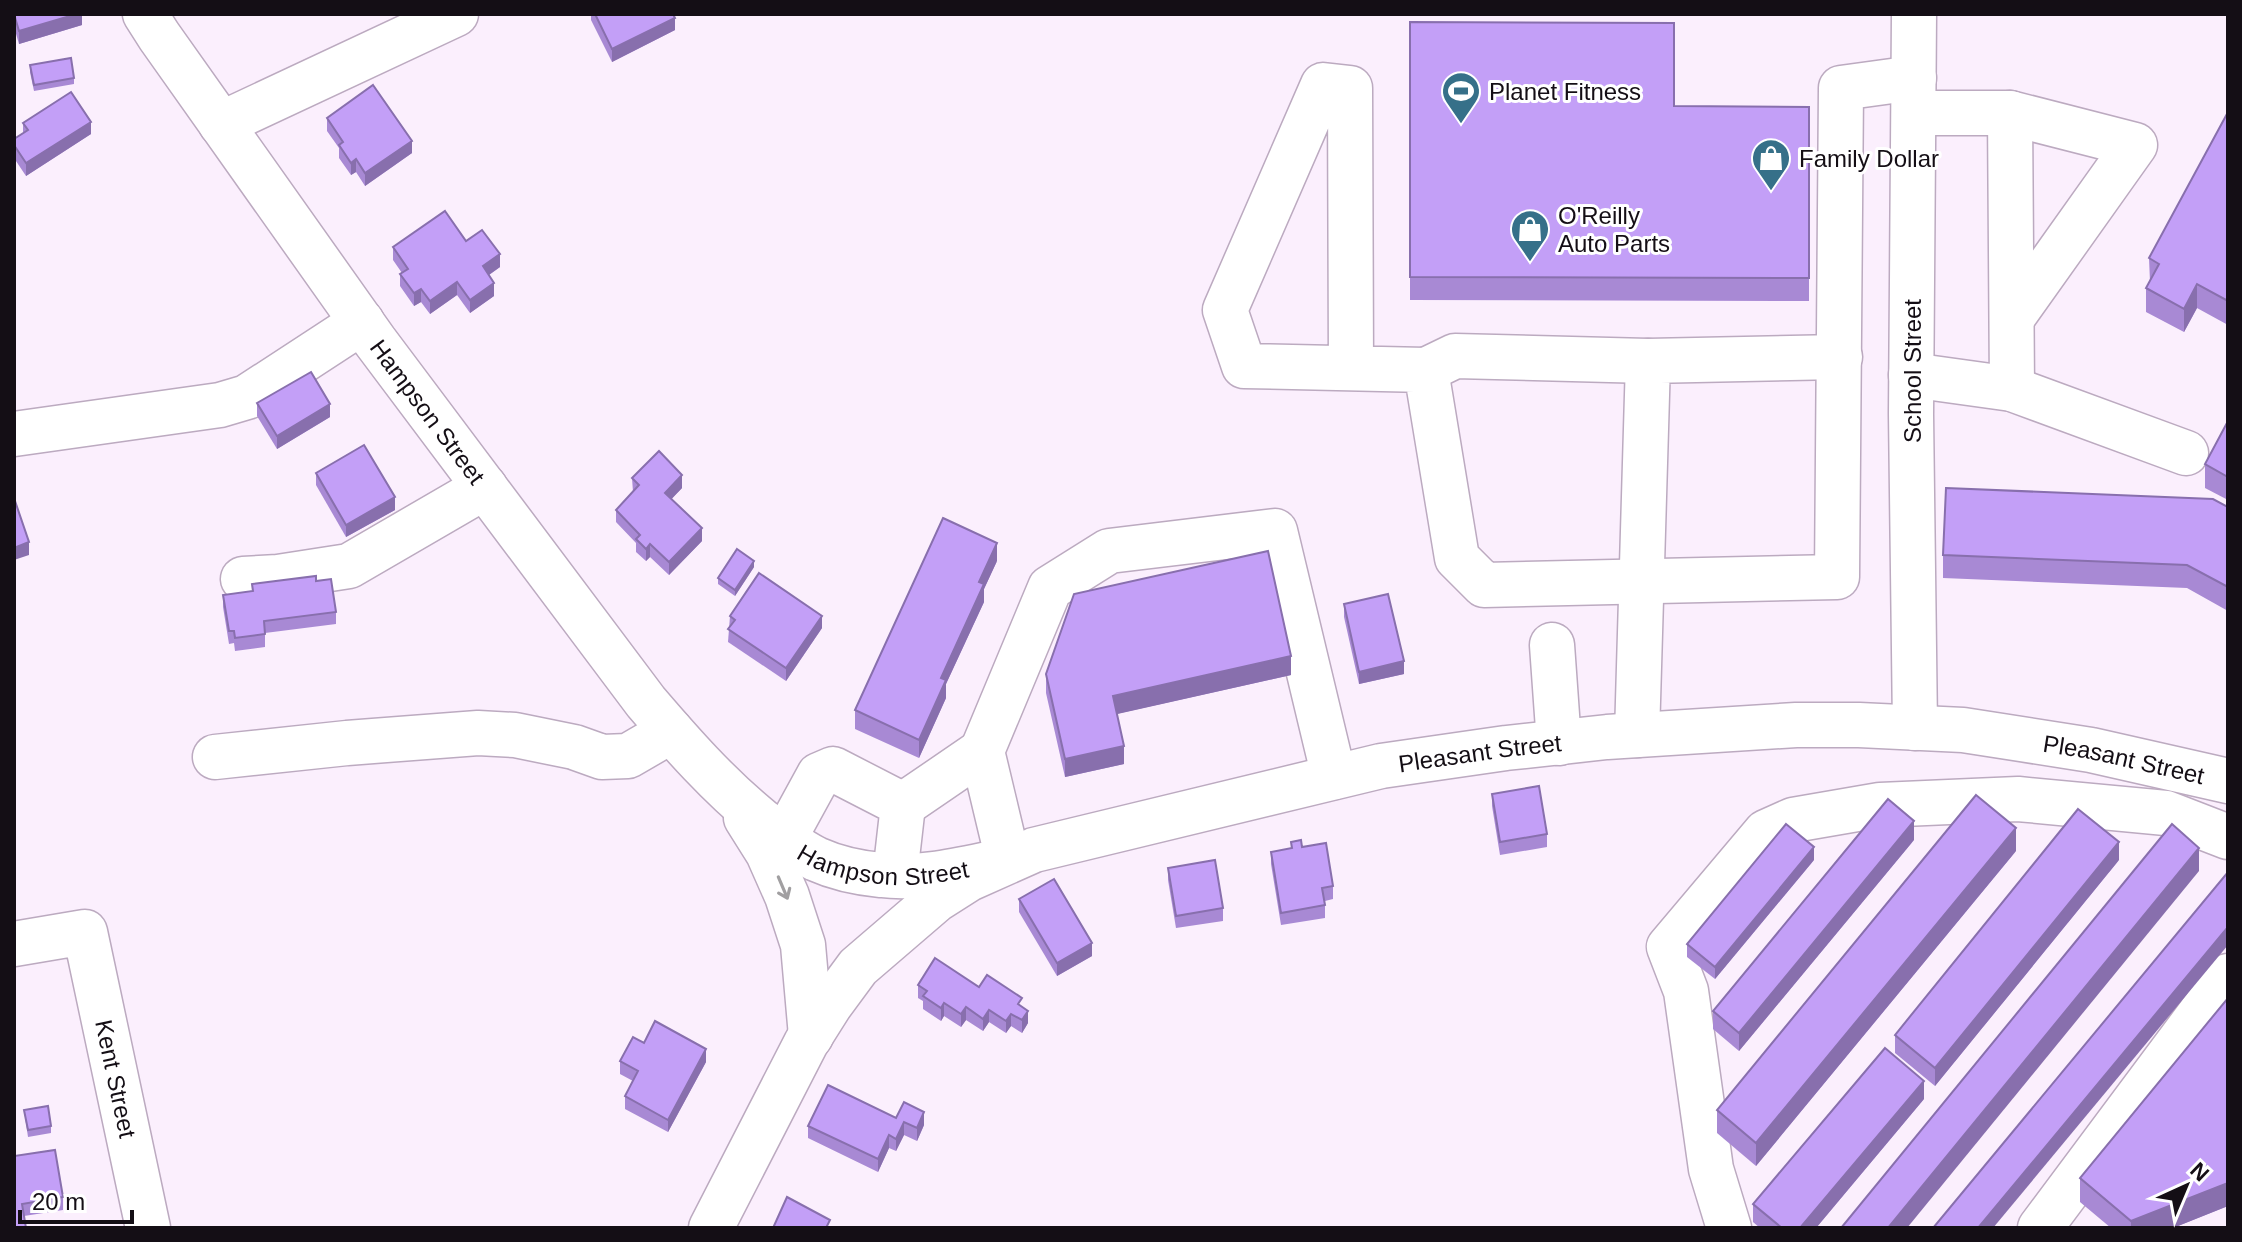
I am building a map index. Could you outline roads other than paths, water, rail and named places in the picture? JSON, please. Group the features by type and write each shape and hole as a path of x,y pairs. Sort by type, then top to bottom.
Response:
{"street":[{"name":"Hampson Street","path":"145,14 362,322 646,702 731,795 784,839 816,859 846,870 884,876 935,875 1008,860"},
{"path":"221,124 456,14"},
{"name":"School Street","path":"1914,14 1911,375 1915,728"},
{"path":"1351,368 1350,88 1323,85 1225,310 1244,366 1426,370 1455,356 1648,361 1840,357"},
{"path":"1426,370 1457,558 1484,585 1837,577 1841,88 1914,96 2010,113 2135,145 2012,318"},
{"path":"2010,113 2012,389"},
{"path":"14,434 220,405 247,397 362,322"},
{"path":"1637,735 1648,361"},
{"path":"1911,375 2012,389 2186,453"},
{"path":"243,579 349,566 485,487"},
{"path":"895,875 903,805 982,751 1050,588 1109,551 1275,531 1334,777"},
{"path":"1552,645 1559,743"},
{"name":"Pleasant Street","path":"711,1228 811,1036 858,967 936,900 969,879 1034,850 1381,766 1637,735 1796,725 1963,730 2091,750 2228,781"},
{"path":"215,757 478,733 515,735 574,747 602,757 628,756 671,731"},
{"path":"982,751 1008,860"},
{"path":"784,839 819,775 833,769 903,805"},
{"name":"Hampson Street","path":"731,795 768,853 787,896 803,945 811,1036"},
{"path":"1729,1228 1711,1169 1686,991 1669,947 1766,832 1793,820 1880,805 2018,799 2166,813 2228,837"},
{"name":"Kent Street","path":"14,944 84,932 148,1228"},
{"path":"2040,1228 2228,976"}],"place":[{"name":"Planet Fitness","path":"1461,125"},
{"name":"Family Dollar","path":"1771,192"},
{"name":"O'Reilly Auto Parts","path":"1530,263"}]}
